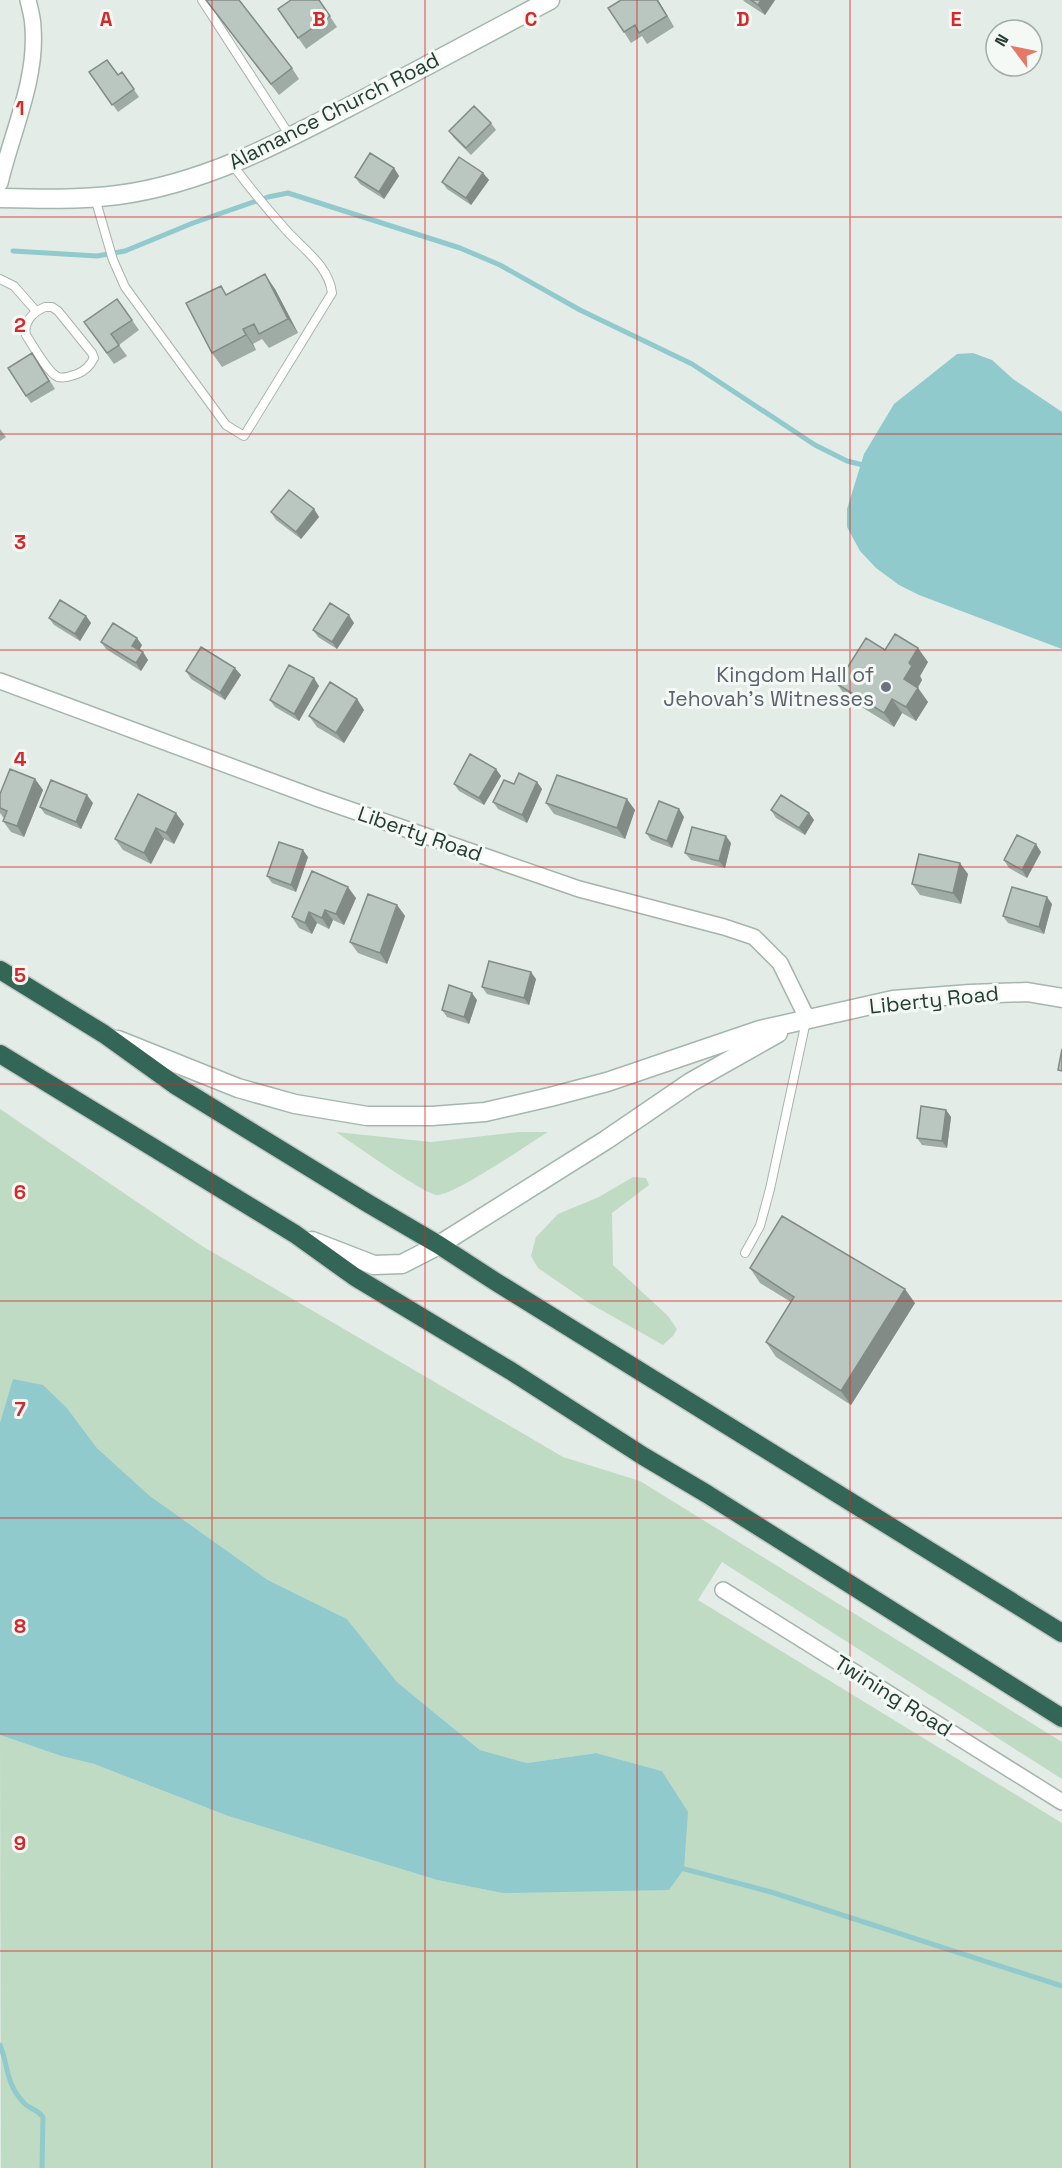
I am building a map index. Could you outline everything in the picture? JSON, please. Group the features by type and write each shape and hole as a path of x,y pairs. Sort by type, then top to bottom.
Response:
{"highway":[{"path":"0,970 104,1034 175,1085 439,1245 1062,1633"},
{"path":"0,1054 295,1234 355,1277 511,1371 1062,1718"}],"street":[{"path":"0,183 32,64 33,28 28,0"},
{"name":"Alamance Church Road","path":"0,198 118,195 161,187 232,164 291,137 550,0"},
{"name":"Liberty Road","path":"0,681 320,799 579,890 724,927 754,937 780,963 807,1018"},
{"name":"Liberty Road","path":"104,1034 238,1088 295,1104 367,1116 432,1116 484,1112 550,1097 607,1082 760,1030 893,1000 960,994 1027,992 1062,998"},
{"name":"Liberty Road","path":"295,1234 374,1265 402,1264 439,1245 606,1140 691,1082 807,1018"},
{"name":"Twining Road","path":"723,1590 1062,1802"}],"lane":[{"path":"202,0 291,137"},
{"path":"95,197 112,260 125,287 226,425 244,436 332,293 329,278 318,263 259,199 232,164"},
{"path":"0,279 14,286 36,311"},
{"path":"52,307 58,311 92,353 94,358 90,365 68,378 58,377 51,372 26,335 24,328 36,311 52,307"},
{"path":"744,1253 760,1226 768,1198 807,1018"}],"green space":[{"path":"0,1109 202,1246 563,1457 640,1481 1062,1742 1062,1779 722,1562 698,1600 1062,1823 1062,2168 1,2168 0,1735 61,1756 94,1764 228,1816 437,1880 502,1893 688,1813 662,1771 596,1753 527,1763 480,1750 397,1682 347,1619 268,1580 150,1496 97,1448 67,1408 0,1423"},
{"path":"336,1132 431,1142 519,1132 548,1132 459,1187 437,1195 403,1177"},
{"path":"633,1177 646,1178 649,1185 612,1213 613,1265 668,1316 677,1329 663,1345 589,1303 538,1268 531,1256 536,1237 558,1214 599,1197"}],"water":[{"path":"973,353 992,360 1013,379 1062,412 1062,649 919,595 899,585 876,568 860,551 847,527 847,509 864,454 894,404 957,354"},
{"path":"13,1379 43,1385 67,1408 97,1448 150,1496 268,1580 347,1619 397,1682 480,1750 527,1763 596,1753 662,1771 688,1812 684,1869 669,1890 502,1893 437,1880 228,1816 94,1764 61,1756 0,1735 0,1423"}],"building":[{"path":"206,0 239,0 292,68 271,84"},
{"path":"291,0 319,0 330,16 298,38 278,9"},
{"path":"621,0 657,0 667,16 639,33 635,25 624,32 608,8"},
{"path":"751,0 761,0 758,5"},
{"path":"107,60 118,75 122,72 134,89 112,105 89,72"},
{"path":"474,106 491,123 466,148 449,131"},
{"path":"370,153 394,168 379,192 355,177"},
{"path":"459,157 483,173 466,198 442,182"},
{"path":"265,274 288,319 259,334 254,324 243,329 246,335 212,353 186,303 221,286 226,295"},
{"path":"117,299 132,320 111,334 119,345 107,353 84,322"},
{"path":"32,353 49,381 26,396 8,368"},
{"path":"289,490 314,509 296,532 271,512"},
{"path":"60,600 86,616 75,634 49,618"},
{"path":"330,603 349,615 332,642 313,630"},
{"path":"113,623 137,638 132,646 143,652 136,663 101,642"},
{"name":"Kingdom Hall of Jehovah’s Witnesses","path":"895,634 918,648 909,663 912,666 904,679 918,688 906,707 892,699 884,713 837,684 866,638 885,650"},
{"path":"201,647 235,668 220,693 186,671"},
{"path":"289,665 314,678 294,714 270,700"},
{"path":"330,682 357,699 336,733 309,716"},
{"path":"470,754 496,769 479,798 454,784"},
{"path":"10,769 35,779 17,826 3,821 7,811 0,808 0,794"},
{"path":"519,773 537,782 522,815 493,802 504,780 514,784"},
{"path":"557,775 627,799 617,828 546,803"},
{"path":"51,780 87,795 76,822 40,807"},
{"path":"138,794 176,813 166,833 156,828 144,853 115,839"},
{"path":"781,795 809,813 799,828 771,810"},
{"path":"659,801 679,809 667,841 646,833"},
{"path":"692,827 726,836 719,861 685,853"},
{"path":"1017,835 1036,844 1022,870 1004,860"},
{"path":"279,842 303,850 291,885 267,876"},
{"path":"919,854 960,863 953,893 912,884"},
{"path":"312,871 348,887 336,914 325,910 322,918 309,912 305,923 292,917"},
{"path":"1012,887 1047,897 1039,927 1003,916"},
{"path":"368,894 397,905 380,953 350,942"},
{"path":"489,961 531,972 524,998 482,987"},
{"path":"449,985 472,993 464,1017 442,1010"},
{"path":"1062,1049 1062,1071 1058,1070"},
{"path":"921,1106 946,1110 942,1141 917,1138"},
{"path":"782,1216 905,1289 841,1391 766,1342 794,1297 750,1268"}],"waterway":[{"path":"13,251 97,256 125,251 193,223 268,197 288,193 460,248 500,265 580,310 692,364 815,445 847,461 867,466"},
{"path":"677,1867 771,1892 1062,1986"},
{"path":"0,2045 8,2075 18,2096 43,2117 42,2168"}],"place":[{"name":"Kingdom Hall of Jehovah’s Witnesses","path":"886,687"}]}
